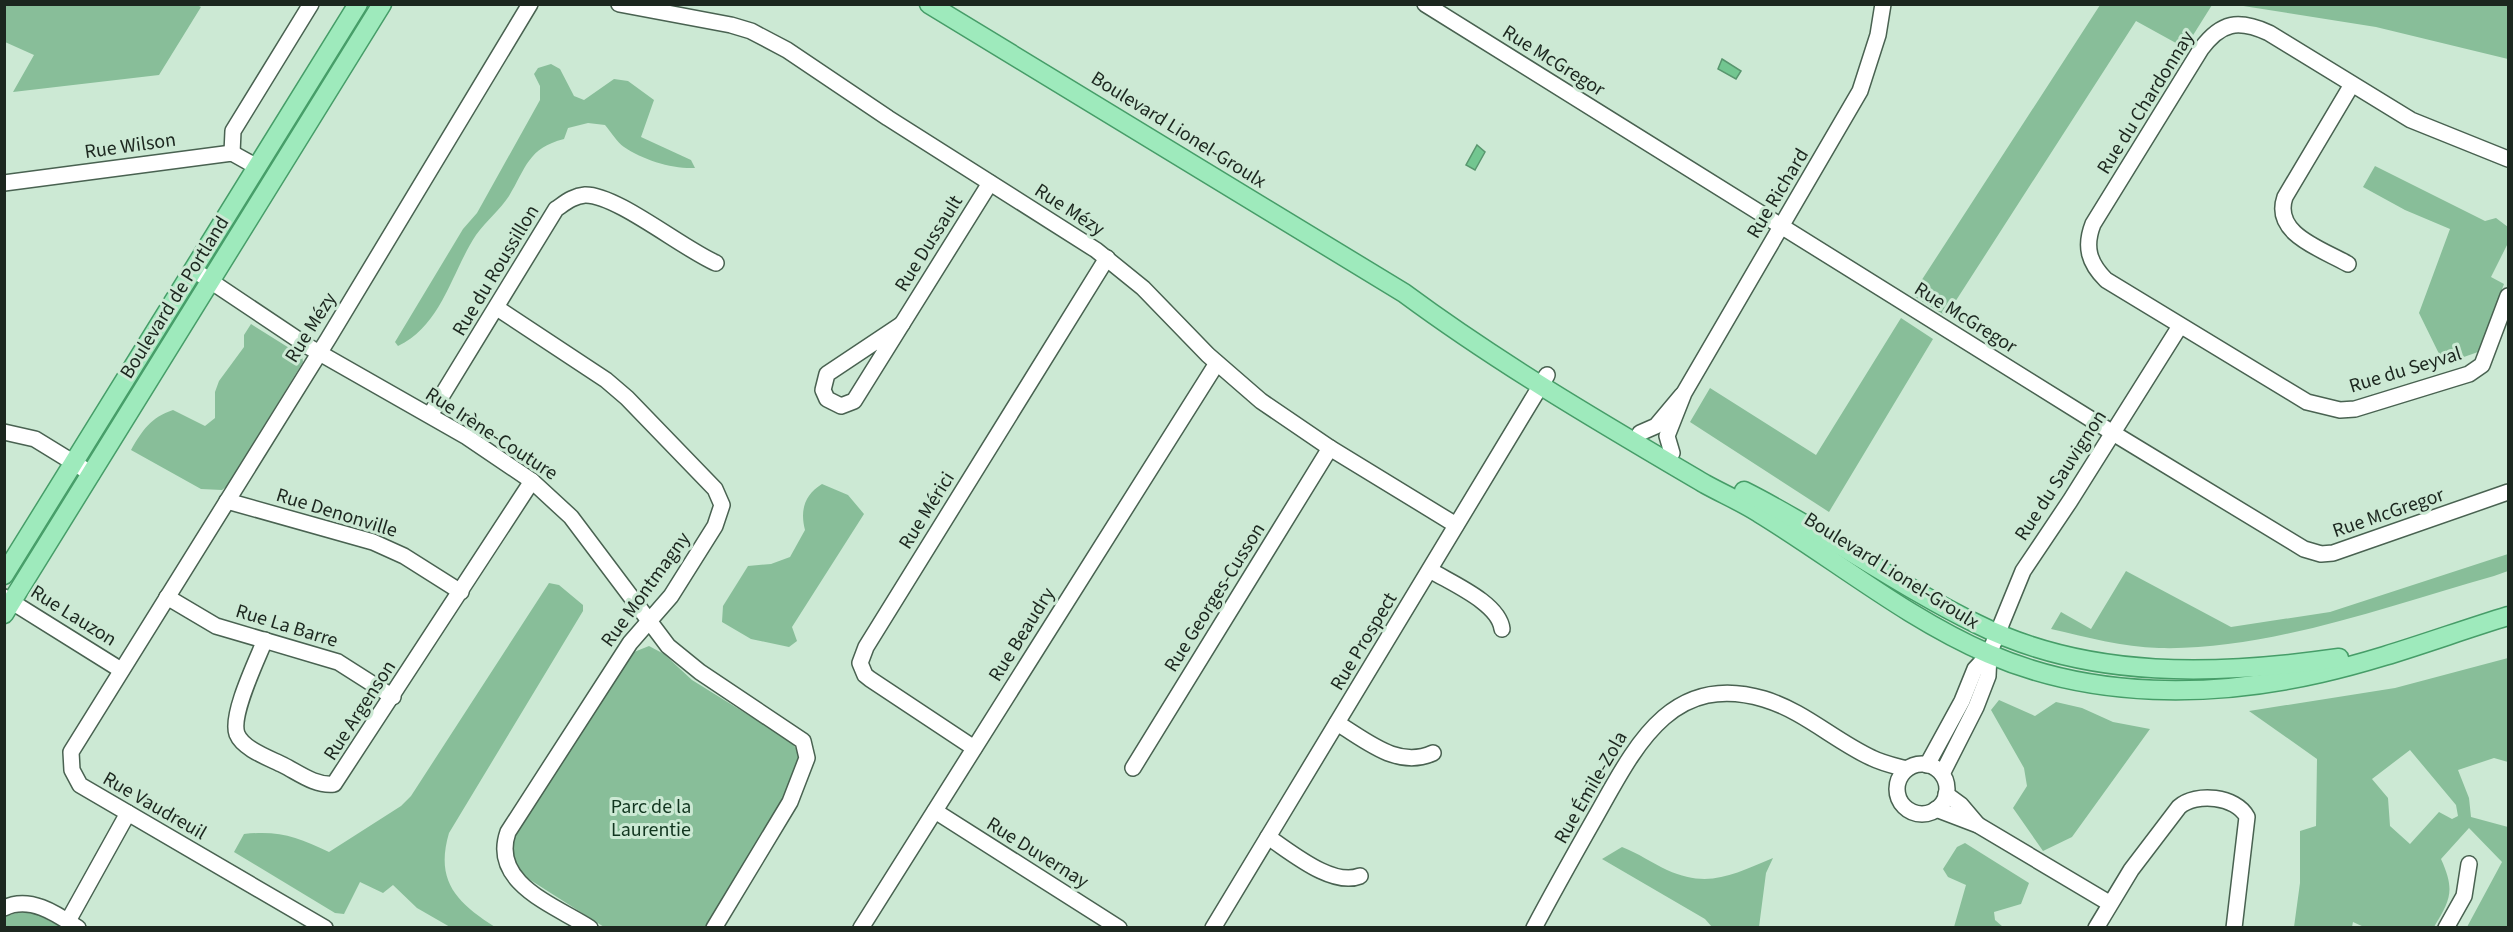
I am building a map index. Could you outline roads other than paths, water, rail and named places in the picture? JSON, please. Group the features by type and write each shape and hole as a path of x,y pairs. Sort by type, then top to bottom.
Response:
{"main road":[{"name":"Boulevard de Portland","path":"4,575 358,4"},
{"name":"Boulevard de Portland","path":"7,604 92,474 382,4"},
{"name":"Boulevard Lionel-Groulx","path":"929,4 1404,293 1455,331 1672,453 1776,507 1903,585 1997,634 2062,656 2161,669 2280,665 2359,656 2412,645"},
{"name":"Boulevard Lionel-Groulx","path":"1544,381 1760,514 1896,604 1989,654 2029,669 2104,686 2190,691 2260,685 2321,673 2508,616"}],"street":[{"path":"257,167 232,153 233,131 311,4"},
{"name":"Rue Mézy","path":"121,670 320,353 530,4"},
{"name":"Rue Mézy","path":"619,4 731,25 770,40 1107,258 1143,288 1217,363 1269,407 1330,448 1456,525"},
{"name":"Rue McGregor","path":"1425,4 2113,433 2304,549 2321,554 2333,554 2508,492"},
{"name":"Rue Richard","path":"1672,453 1667,436 1684,393 1860,91 1878,35 1883,4"},
{"name":"Rue du Chardonnay","path":"2180,326 2106,280 2090,261 2088,237 2100,213 2204,45 2214,34 2229,26 2257,28 2351,86 2425,127 2508,159"},
{"path":"2348,264 2290,230 2282,216 2281,208 2285,197 2351,86"},
{"name":"Rue Wilson","path":"4,183 232,153"},
{"name":"Rue Dussault","path":"902,324 827,374 823,384 827,399 841,406 854,401 990,183"},
{"name":"Rue du Roussillon","path":"430,415 556,209 566,202 584,195 596,196 617,205 716,263"},
{"name":"Rue Mérici","path":"974,748 870,679 865,675 860,663 872,637 1107,258"},
{"name":"Rue Irène-Couture","path":"194,270 320,353 430,415 532,481 571,517 649,620 682,658 797,735 806,748 804,767 784,814 714,927"},
{"name":"Rue du Seyval","path":"2180,326 2307,402 2340,410 2355,409 2469,374 2482,364 2508,296"},
{"name":"Rue Montmagny","path":"497,308 600,376 627,398 719,497 722,511 671,596 630,643 505,840 505,861 516,880 590,927"},
{"name":"Rue du Sauvignon","path":"1989,654 2023,571 2180,326"},
{"name":"Rue Beaudry","path":"861,927 1217,363"},
{"name":"Rue Prospect","path":"1213,927 1544,381"},
{"name":"Rue Richard","path":"1640,433 1656,426 1684,393"},
{"path":"4,432 26,435 92,474"},
{"name":"Rue Georges-Cusson","path":"1133,768 1330,448"},
{"name":"Rue Argenson","path":"265,640 240,708 236,722 237,734 252,749 319,784 334,784 532,481"},
{"name":"Rue Denonville","path":"227,501 373,542 404,556 460,592"},
{"path":"1430,570 1493,609 1501,622 1502,629"},
{"name":"Rue La Barre","path":"167,597 216,626 338,662 393,697"},
{"name":"Rue Lauzon","path":"7,604 121,670"},
{"path":"1927,765 1962,701 1975,669 1989,654"},
{"path":"1978,825 1961,805 1946,794 1942,774 1984,686 1988,675 1989,654"},
{"name":"Rue Vaudreuil","path":"121,670 75,743 70,762 74,777 80,785 325,927"},
{"name":"Rue Émile-Zola","path":"1534,927 1636,747 1660,719 1687,703 1718,694 1764,699 1793,711 1872,758 1906,769"},
{"path":"1337,723 1397,757 1415,759 1433,753"},
{"name":"Rue Émile-Zola","path":"1872,758 1897,785"},
{"path":"1942,774 1927,765 1906,769 1897,785 1898,797 1906,808 1920,814 1936,809 1978,825 2109,903"},
{"path":"1936,809 1946,794"},
{"path":"2096,927 2137,861 2185,802 2200,799 2233,802 2244,811 2247,823 2234,927"},
{"name":"Rue Duvernay","path":"935,811 1119,927"},
{"path":"4,908 19,903 30,904 73,924 128,813"},
{"path":"1268,837 1330,875 1345,879 1360,876"},
{"path":"2446,927 2464,896 2469,864"}],"park label":[{"name":"Parc de la Laurentie","path":"651,818"}]}
